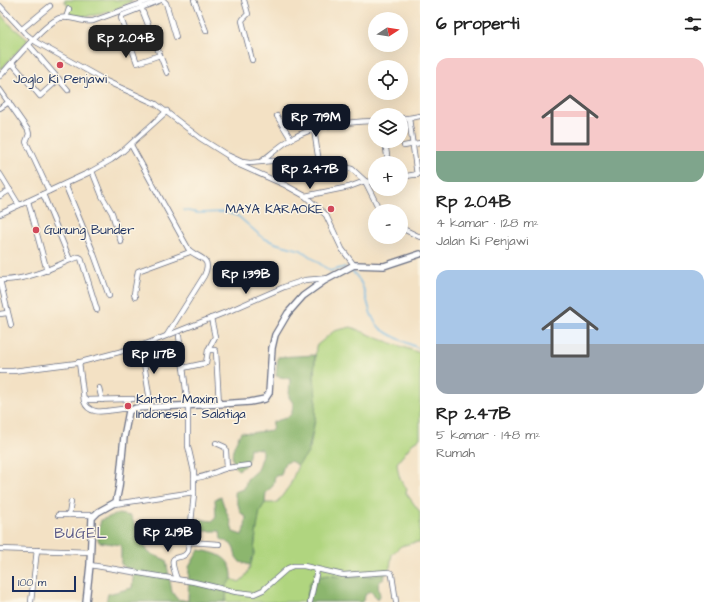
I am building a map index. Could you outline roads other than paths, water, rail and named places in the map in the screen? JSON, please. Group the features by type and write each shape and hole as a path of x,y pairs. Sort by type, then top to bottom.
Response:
{"street":[{"path":"150,0 121,16 136,62 139,63 160,55"},
{"path":"0,76 47,26 56,20 66,18 84,22 93,21 162,0 166,3 176,37"},
{"path":"194,0 206,31"},
{"path":"244,0 248,14 242,21 252,60"},
{"path":"0,6 34,40 106,81 156,104 200,138 227,155 242,162 282,160 319,162 346,166 356,171 365,181 376,204"},
{"path":"22,29 50,6"},
{"path":"140,6 167,73"},
{"path":"66,18 69,10"},
{"path":"29,45 68,90"},
{"path":"12,63 40,96 59,80"},
{"path":"0,90 28,130 29,134 26,142 50,191"},
{"path":"0,108 9,102"},
{"path":"0,214 92,171 111,160 131,145 167,111"},
{"path":"277,116 291,139"},
{"path":"408,176 418,174 412,145 409,118 420,116"},
{"path":"260,162 291,139 322,126 339,123 368,121"},
{"path":"314,130 319,162"},
{"path":"408,146 420,143"},
{"path":"131,145 190,252 204,259 206,266 205,273 167,335"},
{"path":"227,155 235,163 285,185 305,196 326,215 342,249 354,265"},
{"path":"92,171 102,196 112,214 122,242"},
{"path":"0,174 19,205"},
{"path":"305,196 349,187 365,181"},
{"path":"65,184 92,249 109,296"},
{"path":"0,196 10,190"},
{"path":"43,194 70,260"},
{"path":"28,201 46,271"},
{"path":"408,231 420,237"},
{"path":"135,297 134,294 138,271 190,252"},
{"path":"79,362 86,406 90,410 96,412 150,407 250,402 265,399 269,393 272,348 275,335 288,313 303,296 330,278 354,265 384,266 420,254"},
{"path":"11,325 0,280 19,279 46,271 79,257 81,257 97,310"},
{"path":"0,371 13,371 79,362 141,345 304,280 330,278"},
{"path":"0,314 7,313"},
{"path":"183,368 206,364 208,350 215,337 211,318"},
{"path":"177,579 172,566 173,559 187,554 194,492 194,478 188,446 188,406 179,336"},
{"path":"141,345 150,407"},
{"path":"208,350 216,351 219,404"},
{"path":"99,388 102,400"},
{"path":"115,504 119,486 128,409 122,399"},
{"path":"84,400 133,399"},
{"path":"216,443 225,447 227,468"},
{"path":"194,478 199,478 227,468 249,465"},
{"path":"58,515 94,515 115,504 194,492"},
{"path":"69,515 71,502"},
{"path":"86,602 92,523 94,515"},
{"path":"189,542 219,544"},
{"path":"0,549 91,552"},
{"path":"31,602 37,550"},
{"path":"90,565 177,579 236,592 254,594 263,590 288,568 293,566 304,566 343,575 390,572 392,575 396,602"},
{"path":"310,602 317,570"}],"waterway":[{"path":"183,210 198,213 225,212 238,216 263,238 278,244 301,250 330,271 345,267"},
{"path":"350,270 361,283 371,314 379,327 392,336 420,349"}],"place":[{"name":"Joglo Ki Penjawi","path":"60,65"},
{"name":"MAYA KARAOKE","path":"331,209"},
{"name":"Gunung Bunder","path":"36,230"},
{"name":"Kantor Maxim Indonesia - Salatiga","path":"128,406"}],"district":[{"name":"BUGEL","path":"81,533"}]}
